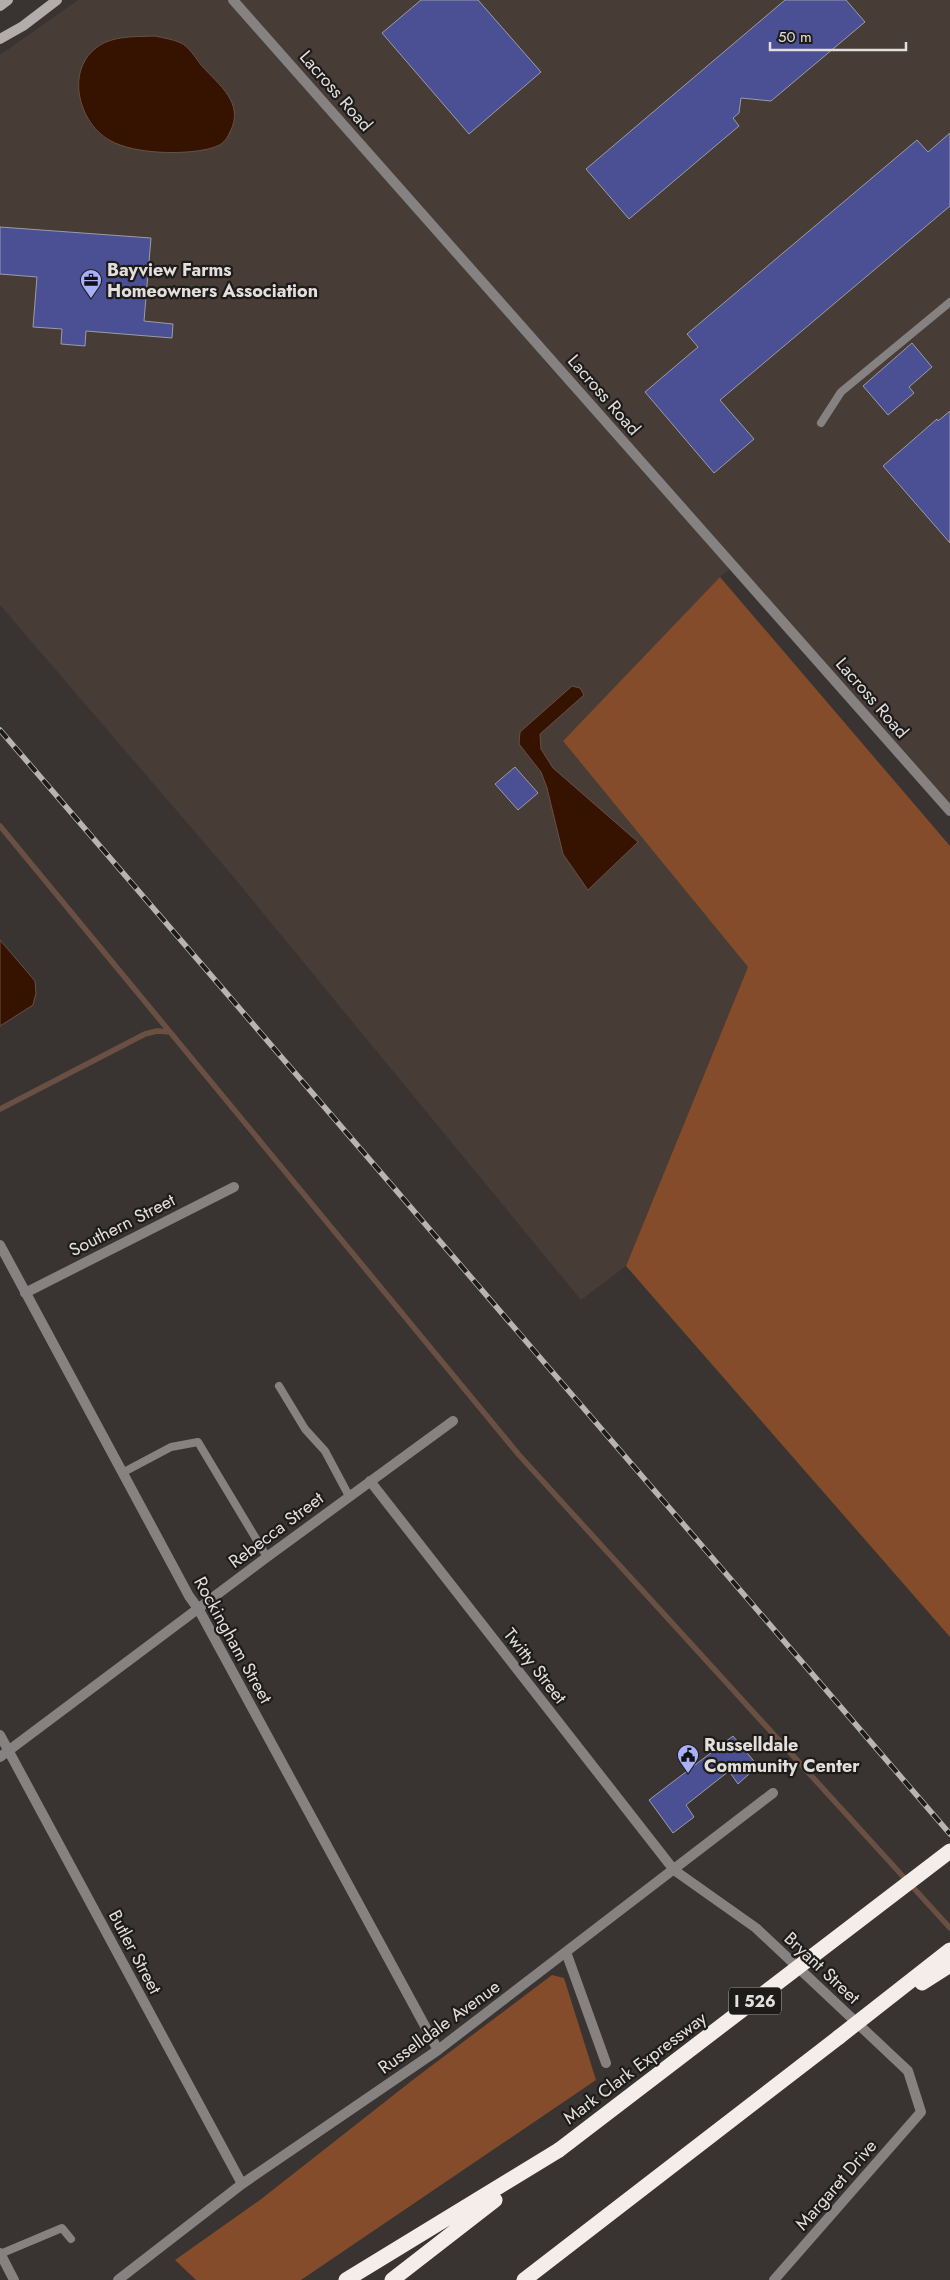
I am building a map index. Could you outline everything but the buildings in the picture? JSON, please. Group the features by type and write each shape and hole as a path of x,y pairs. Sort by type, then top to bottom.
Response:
{"highway":[{"name":"Mark Clark Expressway","path":"392,2280 950,1851"},
{"path":"525,2279 950,1950"},
{"path":"839,2037 950,1965"},
{"path":"346,2280 559,2150"}],"street":[{"path":"0,6 8,0"},
{"path":"0,39 23,26 56,0"},
{"name":"Lacross Road","path":"233,0 950,811"},
{"name":"Southern Street","path":"25,1293 234,1187"},
{"name":"Rockingham Street","path":"0,1246 438,2050"},
{"name":"Rebecca Street","path":"0,1758 199,1610 267,1556 453,1421"},
{"name":"Twitty Street","path":"370,1481 674,1870"},
{"name":"Butler Street","path":"0,1735 242,2184"},
{"name":"Russelldale Avenue","path":"118,2280 242,2184 438,2050 773,1794"},
{"name":"Bryant Street","path":"674,1870 756,1928 908,2071 921,2112"},
{"path":"566,1952 606,2063"},
{"name":"Margaret Drive","path":"774,2280 921,2112"},
{"path":"0,2254 14,2280"}],"lane":[{"path":"821,423 841,392 950,302"},
{"path":"279,1386 305,1430 325,1452 349,1496"},
{"path":"122,1473 171,1448 198,1442 267,1556"},
{"path":"0,2254 62,2228 71,2239"}],"shaded area":[{"path":"78,0 950,0 950,811 734,566 720,577 563,741 748,967 626,1266 581,1300 231,874 0,605 0,55"},
{"path":"155,36 175,40 186,47 228,95 234,112 234,122 228,136 219,145 197,151 172,153 133,149 111,141 91,123 80,97 79,83 81,70 86,58 96,48 109,41"},
{"path":"720,577 950,846 950,1637 626,1266 748,967 563,741"},
{"path":"572,686 580,688 584,695 540,734 541,749 553,768 638,842 588,890 563,854 547,788 541,772 519,744 520,732"},
{"path":"0,940 35,981 36,993 33,1005 0,1026"},
{"path":"552,1975 564,1978 596,2080 301,2280 196,2280 175,2260 260,2200 414,2079"}],"waterway":[{"path":"0,826 519,1455 950,1928"},
{"path":"0,1109 145,1034 157,1031 170,1032"}],"railway":[{"path":"0,730 950,1834"}],"place":[{"name":"Bayview Farms Homeowners Association","path":"91,299"},
{"name":"Russelldale Community Center","path":"688,1774"}]}
